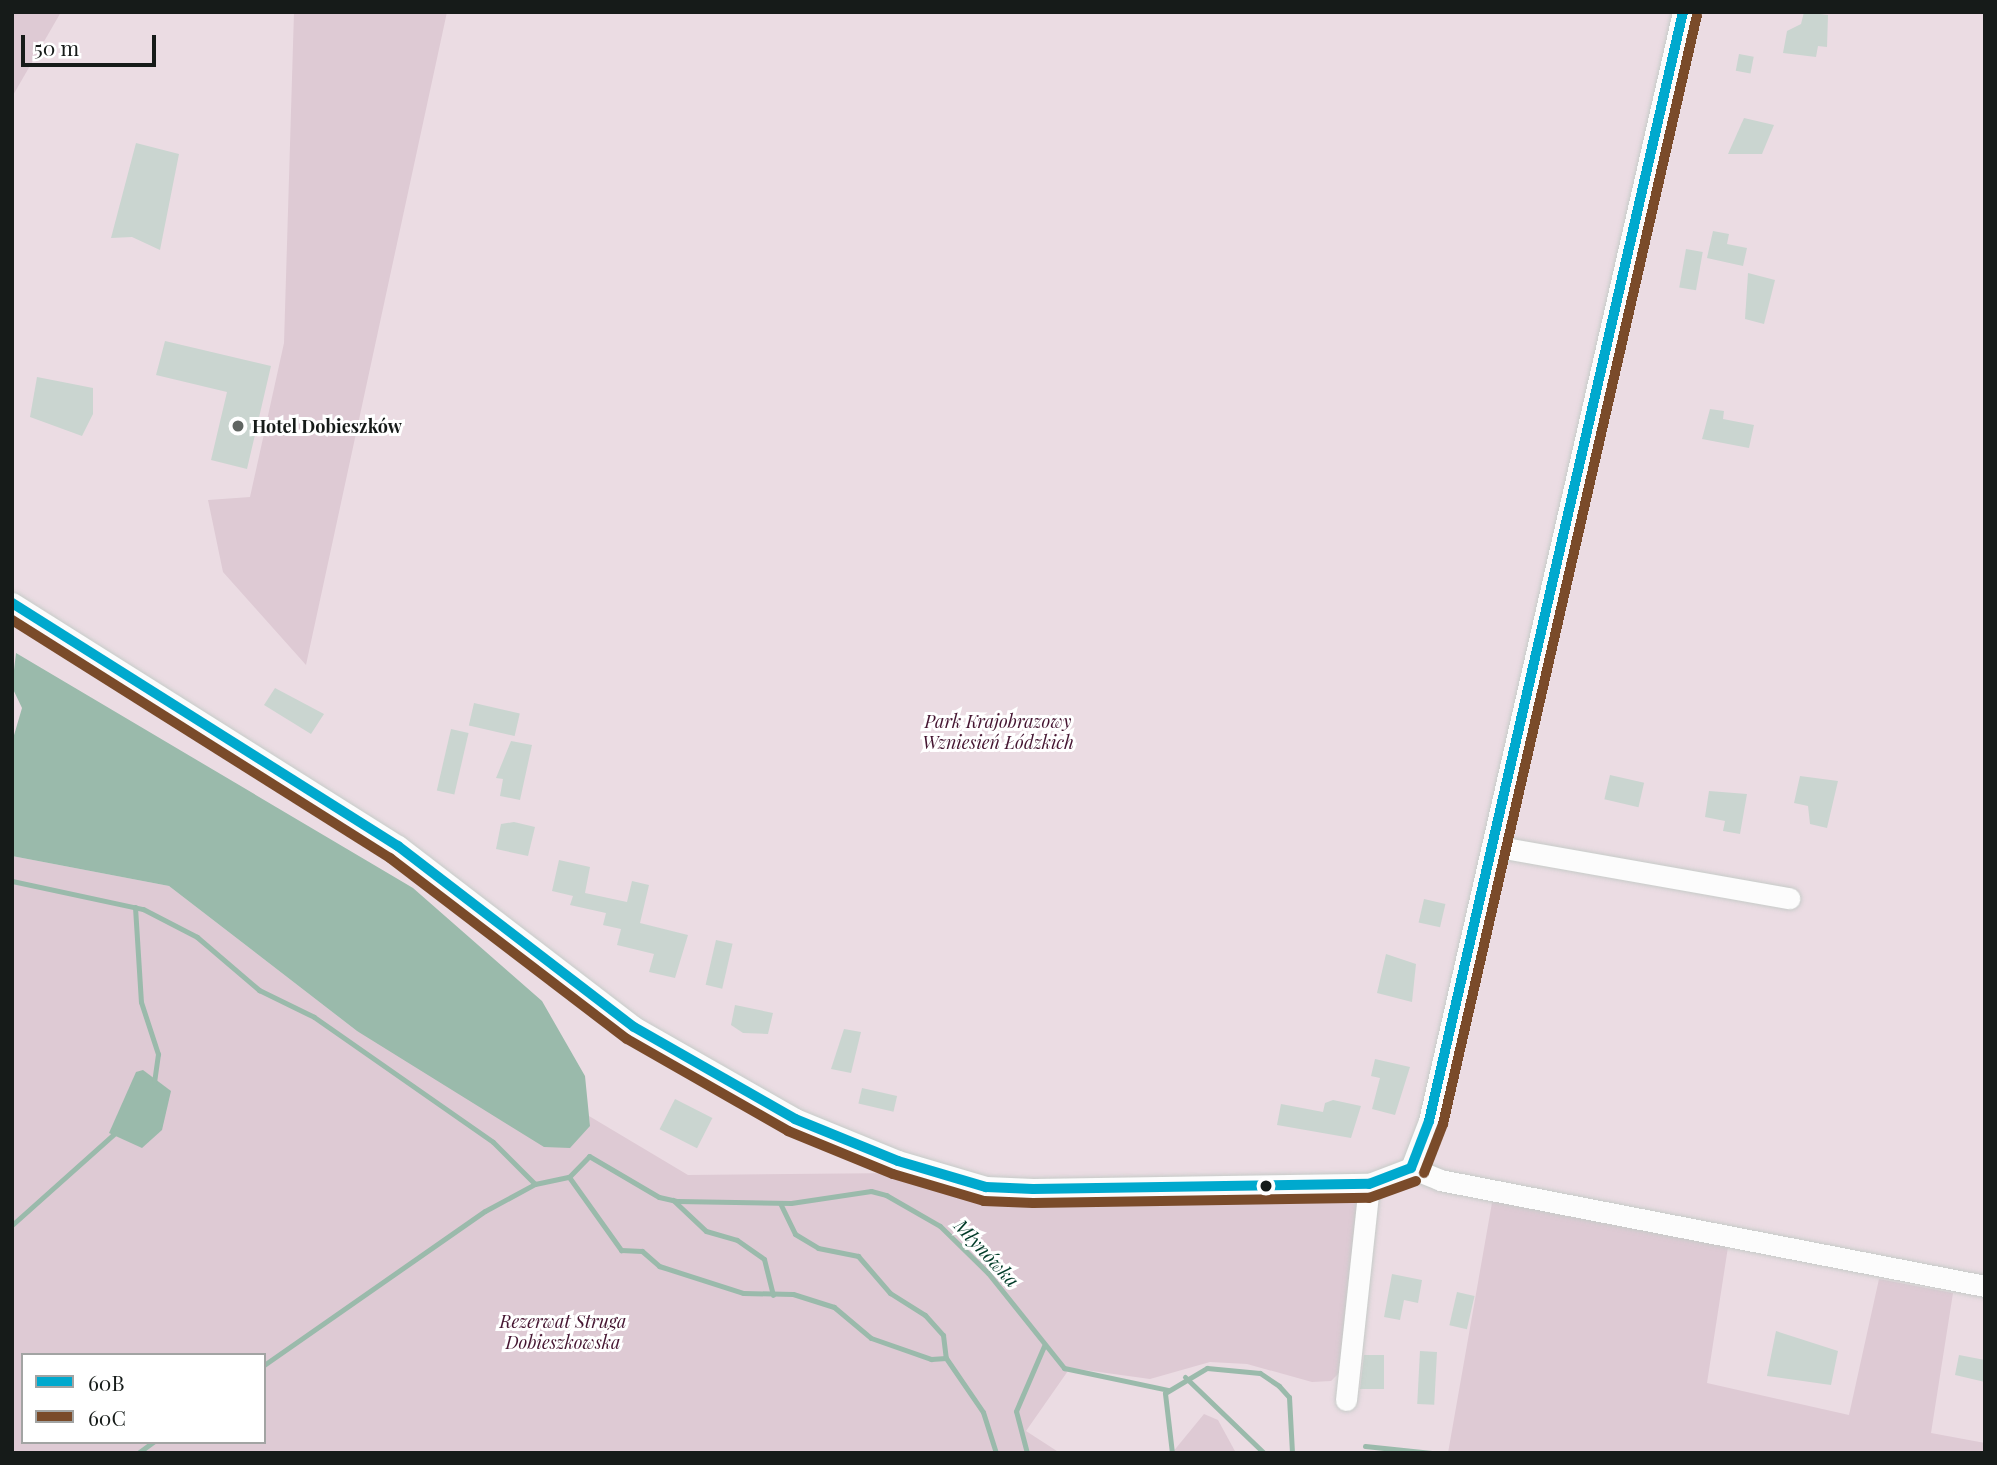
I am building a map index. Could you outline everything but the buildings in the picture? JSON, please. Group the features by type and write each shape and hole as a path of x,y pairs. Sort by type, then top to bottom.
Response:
{"street":[{"path":"12,603 398,846 634,1027 794,1119 908,1165 986,1186 1369,1184 1411,1168 1422,1151 1683,12"},
{"path":"1493,846 1789,898"},
{"path":"1411,1168 1440,1180 1985,1286"},
{"path":"1346,1400 1369,1184"}],"green space":[{"name":"Park Krajobrazowy Wzniesień Łódzkich","path":"12,12 1985,12 1985,1453 12,1453"},
{"path":"12,12 61,12 12,97"},
{"path":"294,12 447,12 306,665 223,572 208,500 250,497 284,343"},
{"name":"Rezerwat Struga Dobieszkowska","path":"12,856 169,886 357,1031 590,1126 589,1116 688,1175 900,1173 972,1195 1349,1193 1358,1198 1341,1371 1331,1381 1312,1382 1247,1364 1210,1362 1150,1379 1070,1368 1026,1431 1060,1453 12,1453"},
{"path":"1493,1197 1728,1247 1707,1383 1849,1415 1879,1279 1953,1293 1931,1433 1985,1443 1985,1453 1448,1453"},
{"path":"1204,1414 1218,1420 1236,1453 1172,1453"}],"shaded area":[{"path":"16,653 413,888 542,1001 585,1076 590,1126 570,1148 544,1147 357,1031 169,886 12,856 12,742 22,708 12,687"},
{"path":"143,1070 171,1091 162,1130 142,1148 109,1133 136,1072"}],"waterway":[{"path":"12,881 143,909 197,937 259,990 314,1017 493,1142 535,1184 569,1177 621,1250 642,1251 659,1266 743,1293 793,1294 834,1307 871,1338 931,1359 946,1358 983,1412 996,1453"},
{"path":"135,907 141,1002 158,1054 154,1082"},
{"path":"12,1225 117,1131"},
{"name":"Młynówka","path":"569,1177 589,1156 659,1197 677,1201 791,1203 871,1191 886,1195 940,1226 988,1273 1064,1368 1168,1390"},
{"path":"266,1364 485,1211 535,1184"},
{"path":"673,1200 706,1231 737,1240 764,1259 773,1295"},
{"path":"780,1203 795,1234 818,1248 858,1256 890,1293 925,1315 943,1335 946,1358"},
{"path":"1027,1453 1016,1411 1044,1346"},
{"path":"1172,1453 1165,1393 1207,1368 1260,1373 1279,1386 1289,1397 1292,1453"},
{"path":"1185,1377 1264,1453"},
{"path":"138,1453 150,1444"},
{"path":"1365,1446 1432,1453"}],"transit line":[{"name":"60B","path":"1411,1168 1429,1121 1683,12"},
{"name":"60C","path":"1424,1173 1443,1124 1697,15"},
{"name":"60B","path":"12,603 398,846 634,1027 795,1119 898,1161 986,1187 1033,1189 1369,1184 1411,1168"},
{"name":"60C","path":"12,620 390,858 627,1039 788,1131 893,1174 984,1201 1033,1203 1369,1198 1416,1181"}],"place":[{"name":"Hotel Dobieszków","path":"238,426"}]}
